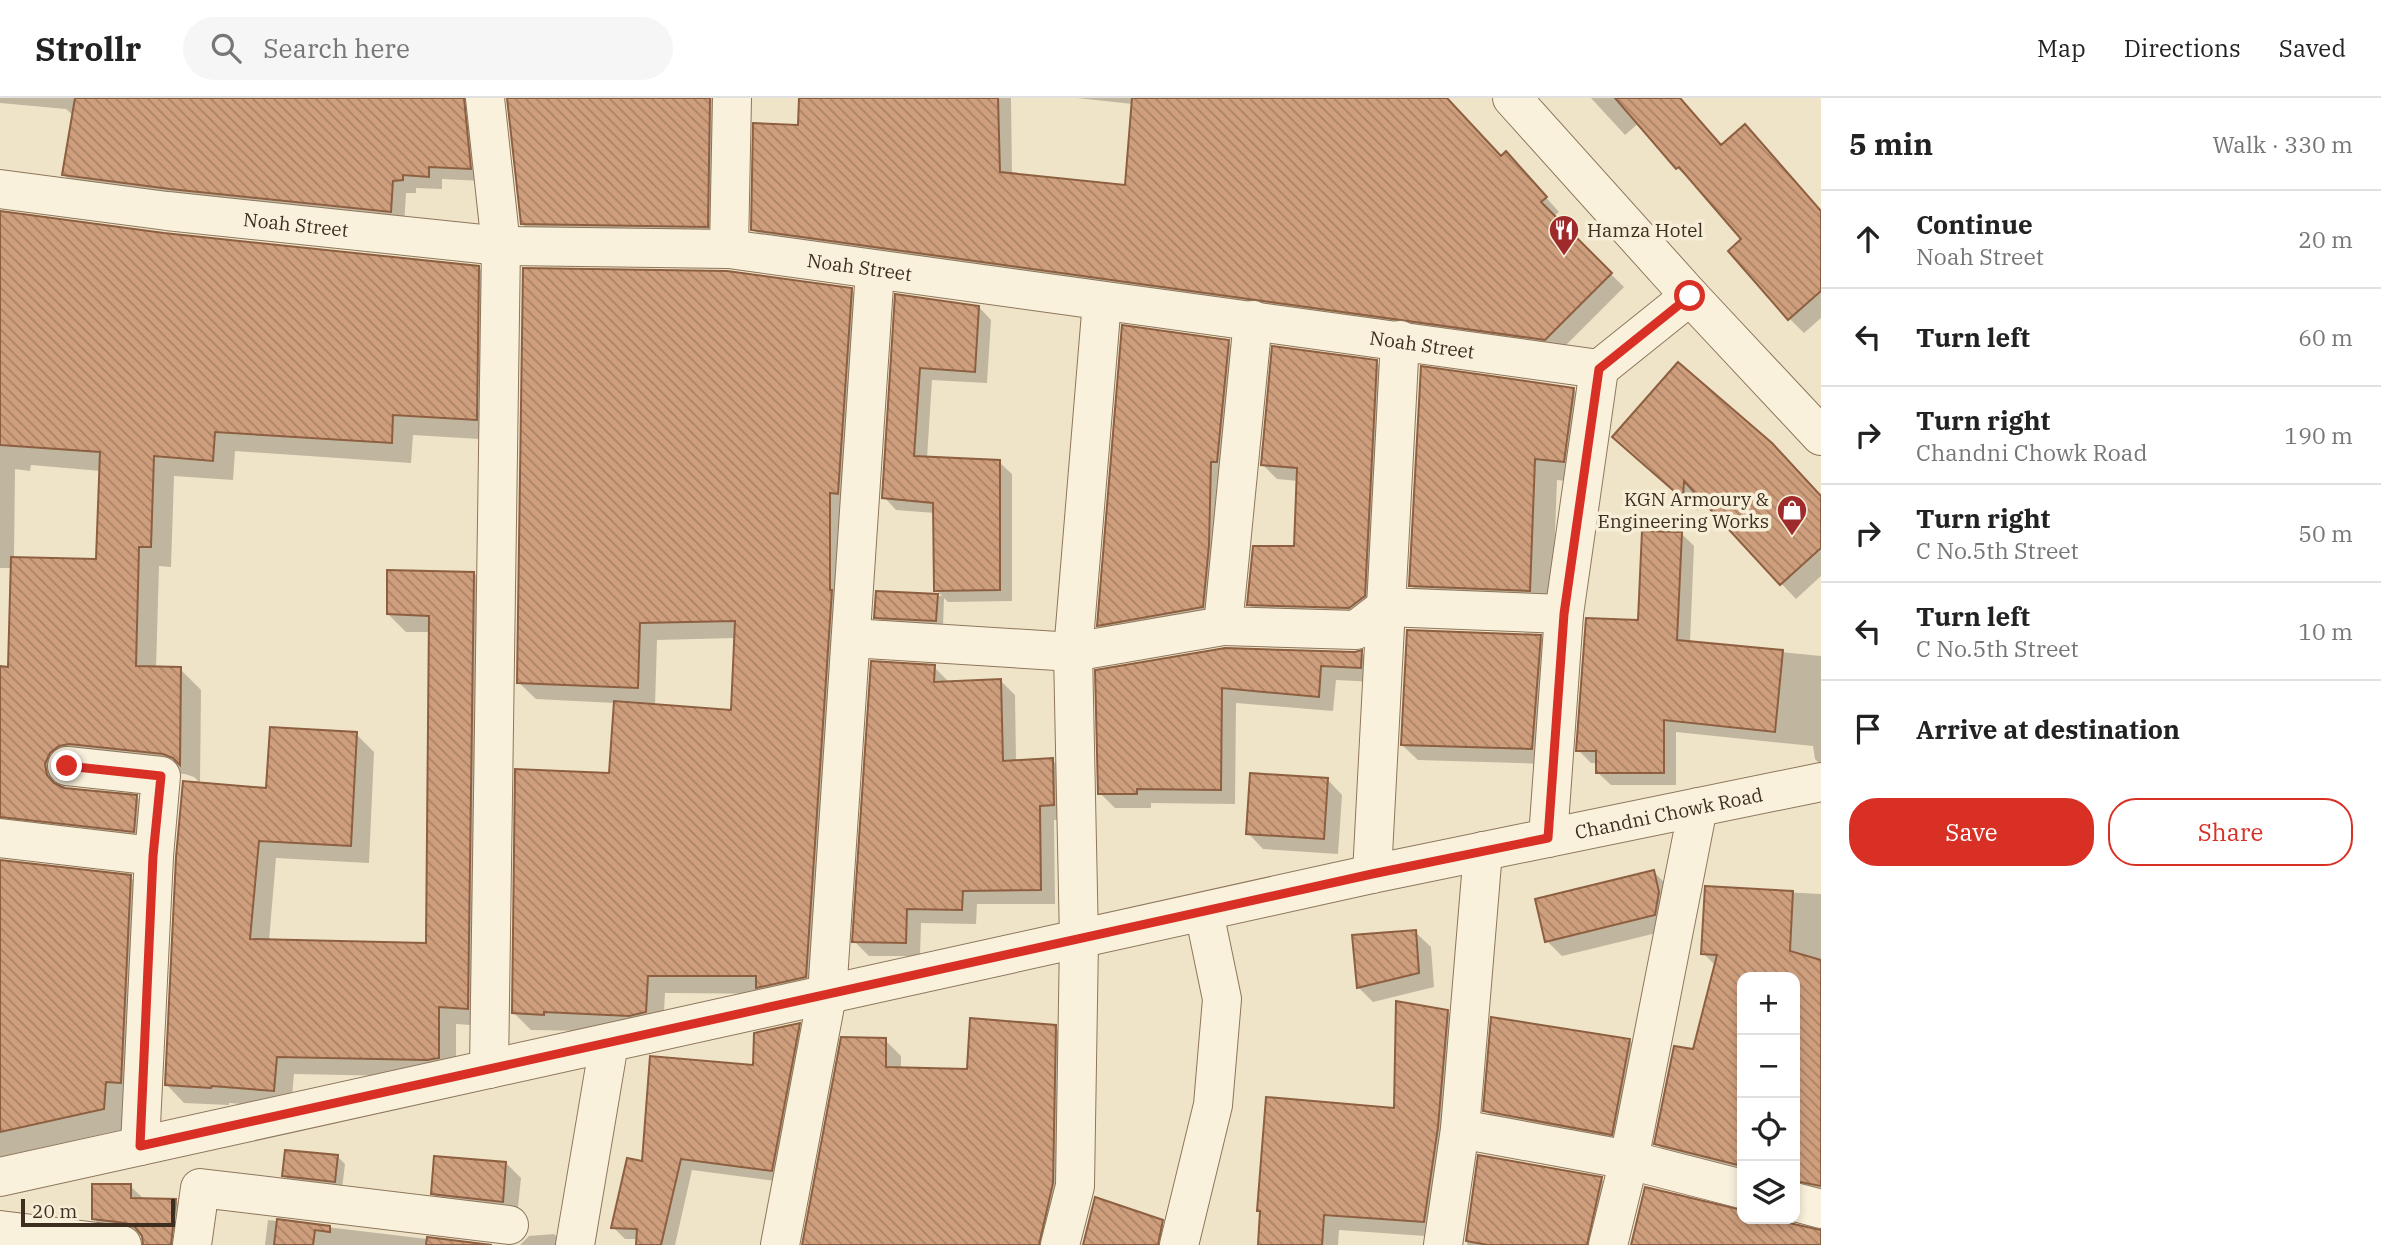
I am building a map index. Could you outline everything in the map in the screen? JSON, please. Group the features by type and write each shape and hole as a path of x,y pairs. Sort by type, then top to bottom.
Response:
{"street":[{"path":"485,98 501,246 489,1069"},
{"path":"729,249 732,98"},
{"path":"1512,98 1690,296 1821,436"},
{"name":"Noah Street","path":"0,188 167,211 501,246 729,249 1599,369"},
{"path":"780,1245 827,995 875,270"},
{"path":"1548,838 1564,614 1599,369 1690,296"},
{"path":"1060,1245 1075,1186 1079,940 1073,652 1102,301"},
{"path":"1223,626 1253,320"},
{"path":"1372,874 1400,340"},
{"path":"851,638 1073,652 1223,626 1356,630 1386,607 1564,614"},
{"path":"67,766 161,776 153,856 140,1146"},
{"name":"Chandni Chowk Road","path":"0,1177 1372,874 1821,782"},
{"path":"1608,1245 1629,1160 1698,807"},
{"path":"0,838 153,856"},
{"path":"1443,1245 1460,1129 1483,851"},
{"path":"1179,1245 1213,1105 1222,999 1204,912"},
{"path":"575,1245 609,1043"},
{"path":"1460,1129 1629,1160 1737,1188"},
{"path":"192,1245 200,1188 509,1225"},
{"path":"1800,1203 1821,1209"},
{"path":"0,1230 119,1245"}],"building":[{"path":"75,98 464,98 471,169 429,167 429,177 403,175 403,180 393,181 391,212 62,175"},
{"path":"507,98 710,98 708,227 521,224"},
{"path":"799,98 998,98 1000,172 1125,185 1132,98 1447,98 1501,156 1506,151 1547,197 1541,202 1612,273 1545,340 751,230 753,123 798,125"},
{"path":"1615,98 1680,98 1721,145 1745,124 1821,211 1821,291 1788,320 1728,251 1741,239"},
{"path":"0,211 164,233 479,266 477,420 393,415 392,443 215,432 213,461 154,456 151,547 139,547 136,666 181,667 180,765 163,754 69,744 59,746 50,753 45,764 47,775 54,783 64,788 137,795 134,832 0,817 0,666 8,667 11,557 96,559 100,452 0,445"},
{"path":"523,268 727,271 852,288 838,494 830,493 832,590 806,977 756,988 756,976 648,976 646,1012 629,1016 512,1013 515,769 609,773 614,701 731,710 735,621 640,623 638,688 517,683"},
{"path":"895,294 979,306 975,372 920,368 914,456 1000,460 1000,590 934,591 933,503 882,498"},
{"path":"1122,325 1229,340 1217,462 1211,462 1209,545 1203,607 1097,626"},
{"path":"1272,346 1377,360 1365,596 1349,608 1247,605 1253,546 1294,546 1297,468 1261,465"},
{"path":"1678,362 1772,443 1821,496 1821,548 1780,585 1684,481 1683,499 1612,437"},
{"path":"1421,366 1574,388 1564,462 1535,459 1530,591 1409,586"},
{"path":"1642,531 1682,532 1677,640 1783,650 1775,732 1664,720 1664,773 1596,773 1596,751 1576,751 1586,618 1638,620"},
{"path":"387,570 474,572 468,1009 439,1007 439,1058 277,1057 274,1091 165,1085 176,857 183,781 266,788 270,727 357,732 351,846 259,841 250,939 426,943 429,616 387,614"},
{"path":"876,591 938,594 936,621 874,618"},
{"path":"1407,630 1541,635 1532,749 1401,745"},
{"path":"1225,648 1355,652 1362,650 1361,668 1321,666 1319,697 1222,688 1221,790 1137,789 1137,794 1098,794 1095,670"},
{"path":"871,661 935,665 934,682 1001,679 1003,761 1053,758 1054,805 1040,806 1041,890 963,891 962,910 907,909 906,943 852,942"},
{"path":"1250,773 1328,778 1324,839 1246,834"},
{"path":"0,860 131,875 121,1083 106,1082 104,1109 0,1132"},
{"path":"1654,870 1659,892 1655,915 1545,942 1535,899"},
{"path":"1705,886 1793,891 1790,951 1821,960 1821,1186 1800,1182 1800,972 1737,972 1737,1165 1654,1144 1674,1046 1693,1049 1717,955 1701,954"},
{"path":"1416,930 1419,973 1357,988 1352,935"},
{"path":"1396,1001 1448,1010 1438,1127 1424,1222 1324,1215 1322,1245 1258,1245 1260,1211 1257,1211 1266,1097 1394,1108"},
{"path":"1491,1017 1630,1039 1612,1135 1483,1111"},
{"path":"970,1018 1056,1025 1053,1183 1039,1245 802,1245 841,1037 886,1038 886,1067 967,1069"},
{"path":"800,1023 772,1171 681,1159 661,1245 636,1245 637,1229 611,1228 627,1158 642,1161 650,1056 753,1065 754,1033"},
{"path":"285,1150 338,1155 335,1182 282,1176"},
{"path":"1478,1155 1602,1177 1587,1245 1488,1245 1466,1241"},
{"path":"434,1156 506,1162 503,1202 431,1194"},
{"path":"92,1184 131,1184 131,1198 176,1199 171,1245 143,1245 142,1236 135,1227 125,1223 92,1219"},
{"path":"1645,1187 1737,1209 1737,1224 1794,1224 1821,1230 1821,1245 1631,1245"},
{"path":"1095,1197 1163,1220 1158,1245 1083,1245"},
{"path":"277,1219 330,1226 330,1232 315,1230 313,1245 274,1245"},
{"path":"427,1237 492,1245 426,1245"}],"place":[{"name":"Hamza Hotel","path":"1564,257"},
{"name":"KGN Armoury & Engineering Works","path":"1792,537"}],"route":[{"path":"67,766 161,776 153,856 140,1146 1372,874 1548,838 1564,614 1599,369 1690,296"}]}
